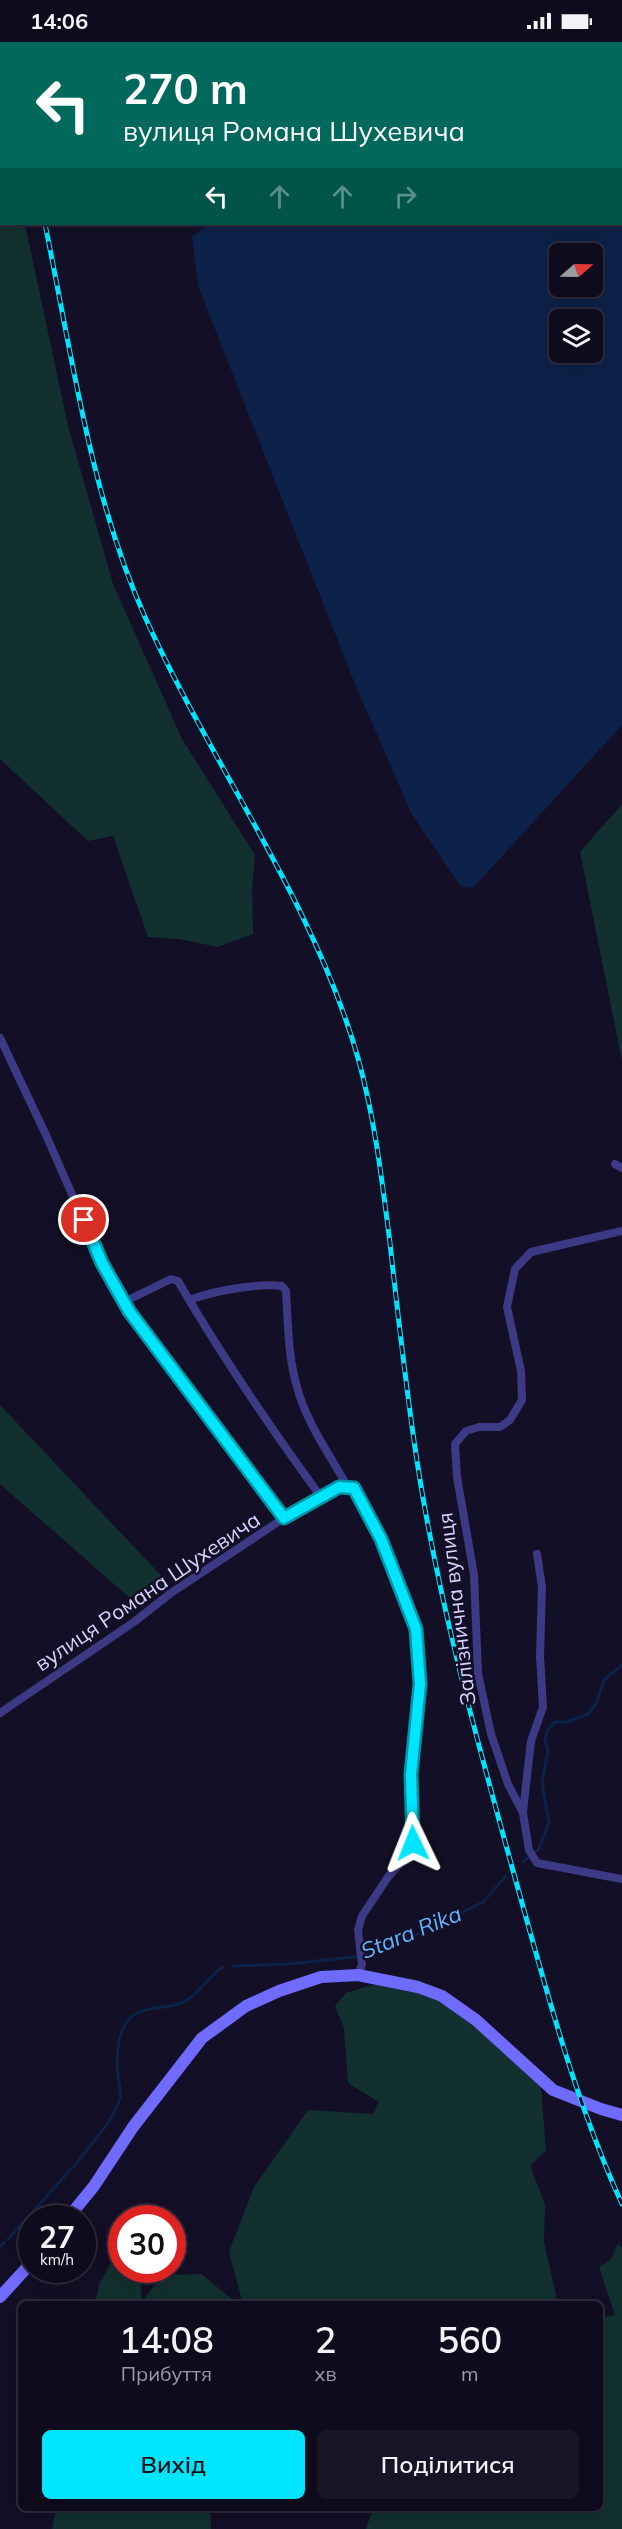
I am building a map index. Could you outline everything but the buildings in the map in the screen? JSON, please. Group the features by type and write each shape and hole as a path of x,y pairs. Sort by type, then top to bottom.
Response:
{"street":[{"path":"0,1038 46,1135 102,1263 124,1302 284,1518"},
{"name":"Залізнична вулиця","path":"523,1813 508,1784 491,1734 478,1673 474,1575 457,1477 455,1444 466,1431 479,1427 500,1428 510,1420 522,1400 521,1371 507,1307 515,1269 531,1252 622,1231"},
{"path":"124,1302 171,1279 178,1281 216,1347 321,1497"},
{"path":"189,1300 215,1293 273,1285 282,1286 286,1291 289,1340 296,1386 302,1404 347,1486 354,1488 360,1496 381,1539 416,1629 420,1684 411,1774 413,1843 409,1853 388,1877 362,1916 358,1930 360,1970"},
{"name":"вулиця Романа Шухевича","path":"0,1713 134,1622 171,1593 284,1518 339,1487 347,1486"},
{"name":"Залізнична вулиця","path":"537,1554 542,1587 540,1656 543,1707 531,1742 523,1813 529,1850 537,1863 622,1879"},
{"path":"79,2205 133,2127 202,2038 246,2006 279,1990 321,1977 360,1970 442,1996 476,2020 554,2090 622,2115"},
{"path":"0,2297 18,2277"}],"green space":[{"path":"0,225 25,225 68,426 113,584 182,739 255,855 252,888 253,934 218,947 179,939 148,937 113,836 88,841 0,759"},
{"path":"622,804 622,1061 580,852"},
{"path":"0,1405 171,1586 139,1606 0,1484"},
{"path":"381,1982 440,1995 518,2060 541,2088 546,2150 530,2166 545,2204 544,2242 557,2301 242,2301 229,2252 254,2187 308,2110 373,2114 379,2102 348,2083 344,2028 335,2006 346,1993"},
{"path":"618,2243 622,2248 622,2529 366,2529 372,2511 603,2511 603,2317 615,2315 599,2267 611,2259"},
{"path":"108,2268 108,2283 141,2283 142,2301 96,2301 99,2285"},
{"path":"186,2274 201,2274 234,2301 142,2301 157,2283 186,2283"},
{"path":"55,2511 210,2511 211,2529 52,2529"}],"water":[{"path":"208,225 622,225 622,725 473,888 461,887 411,813 353,679 198,286 192,236"}],"waterway":[{"name":"Stara Rika","path":"523,1862 538,1850 549,1823 542,1783 548,1751 545,1739 548,1730 555,1722 567,1722 588,1714 596,1704 604,1680 622,1665"},
{"name":"Stara Rika","path":"233,1966 289,1964 361,1956 414,1936 483,1902 505,1877"},
{"name":"Stara Rika","path":"74,2166 113,2115 117,2106 121,2092 117,2053 122,2030 130,2018 141,2011 182,2003 223,1967"},
{"name":"Stara Rika","path":"8,2239 72,2168"},
{"name":"Stara Rika","path":"0,2246 4,2243"}],"railway":[{"path":"45,225 84,424 110,522 126,570 145,617 172,672 260,834 315,943 339,1000 358,1058 381,1173 417,1461 458,1666 548,1995 574,2080 622,2204"}],"route":[{"path":"84,1220 102,1263 129,1311 284,1518 339,1487 354,1488 360,1496 381,1539 416,1629 420,1684 411,1774 413,1843"}]}
